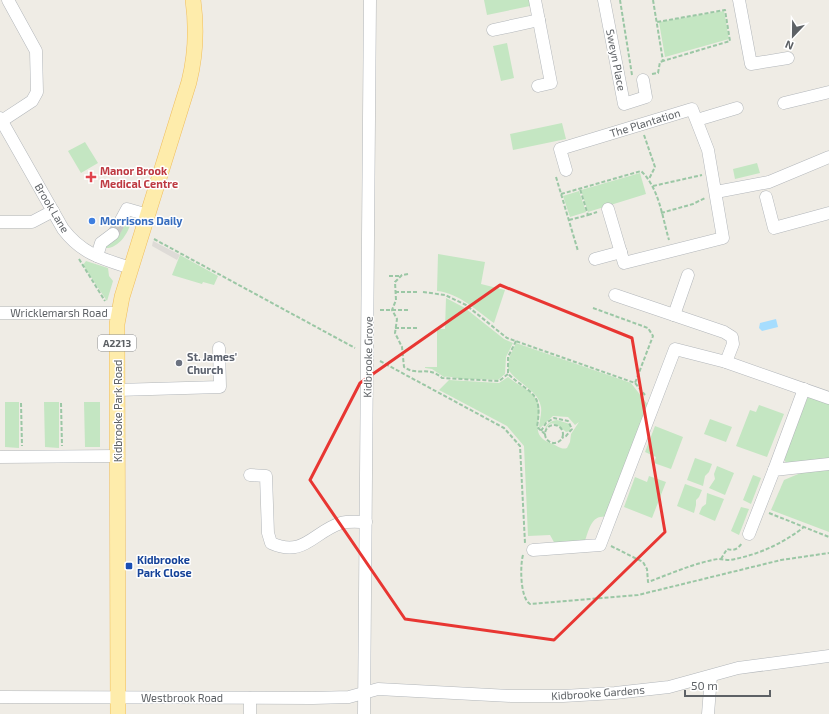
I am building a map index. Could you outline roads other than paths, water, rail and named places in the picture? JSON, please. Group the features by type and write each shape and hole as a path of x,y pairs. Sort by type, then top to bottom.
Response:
{"main road":[{"name":"Kidbrooke Park Road","path":"118,714 118,456 117,390 112,309 131,268 183,106 194,61 196,36 193,0"}],"street":[{"path":"1,120 32,101 37,92 36,51 8,0"},
{"name":"Kidbrooke Grove","path":"364,714 370,0"},
{"path":"535,0 551,83 538,86"},
{"name":"Sweyn Place","path":"604,0 624,104 646,97 638,79"},
{"path":"739,0 751,64 788,58"},
{"path":"493,30 539,20"},
{"path":"784,103 829,92"},
{"path":"697,120 737,108"},
{"name":"The Plantation","path":"566,170 560,149 692,109 708,150 724,238 673,252 624,263 621,252"},
{"name":"Brook Lane","path":"1,120 53,211 72,241 85,251 131,268"},
{"path":"716,193 769,182 829,157"},
{"path":"766,197 774,228 829,213"},
{"path":"121,220 127,209 148,216"},
{"path":"595,259 621,252 608,209"},
{"path":"0,222 32,222 53,211"},
{"path":"97,256 101,243 113,234"},
{"path":"674,315 688,275"},
{"path":"615,295 724,332 732,337 733,344 726,362"},
{"name":"Wricklemarsh Road","path":"0,313 112,309"},
{"path":"117,390 220,387 219,348"},
{"path":"533,550 600,546 675,349 726,362 829,398"},
{"path":"749,534 804,389"},
{"path":"0,456 118,456"},
{"path":"774,470 829,464"},
{"path":"250,475 266,476 268,533 271,543 282,548 296,548 342,523 366,522"},
{"name":"Kidbrooke Gardens","path":"364,693 378,689 511,696 563,696 615,693 669,687 738,668 829,656"},
{"path":"708,714 711,676"},
{"name":"Westbrook Road","path":"0,697 349,698 364,693"},
{"path":"250,698 250,714"}],"water":[{"path":"776,319 778,327 762,331 759,328 760,323"}],"tunnel":[{"path":"113,234 121,220"}],"place":[{"name":"Manor Brook Medical Centre","path":"91,177"},
{"name":"Morrisons Daily","path":"92,221"},
{"name":"St. James' Church","path":"179,363"},
{"name":"Kidbrooke Park Close","path":"129,566"}]}
